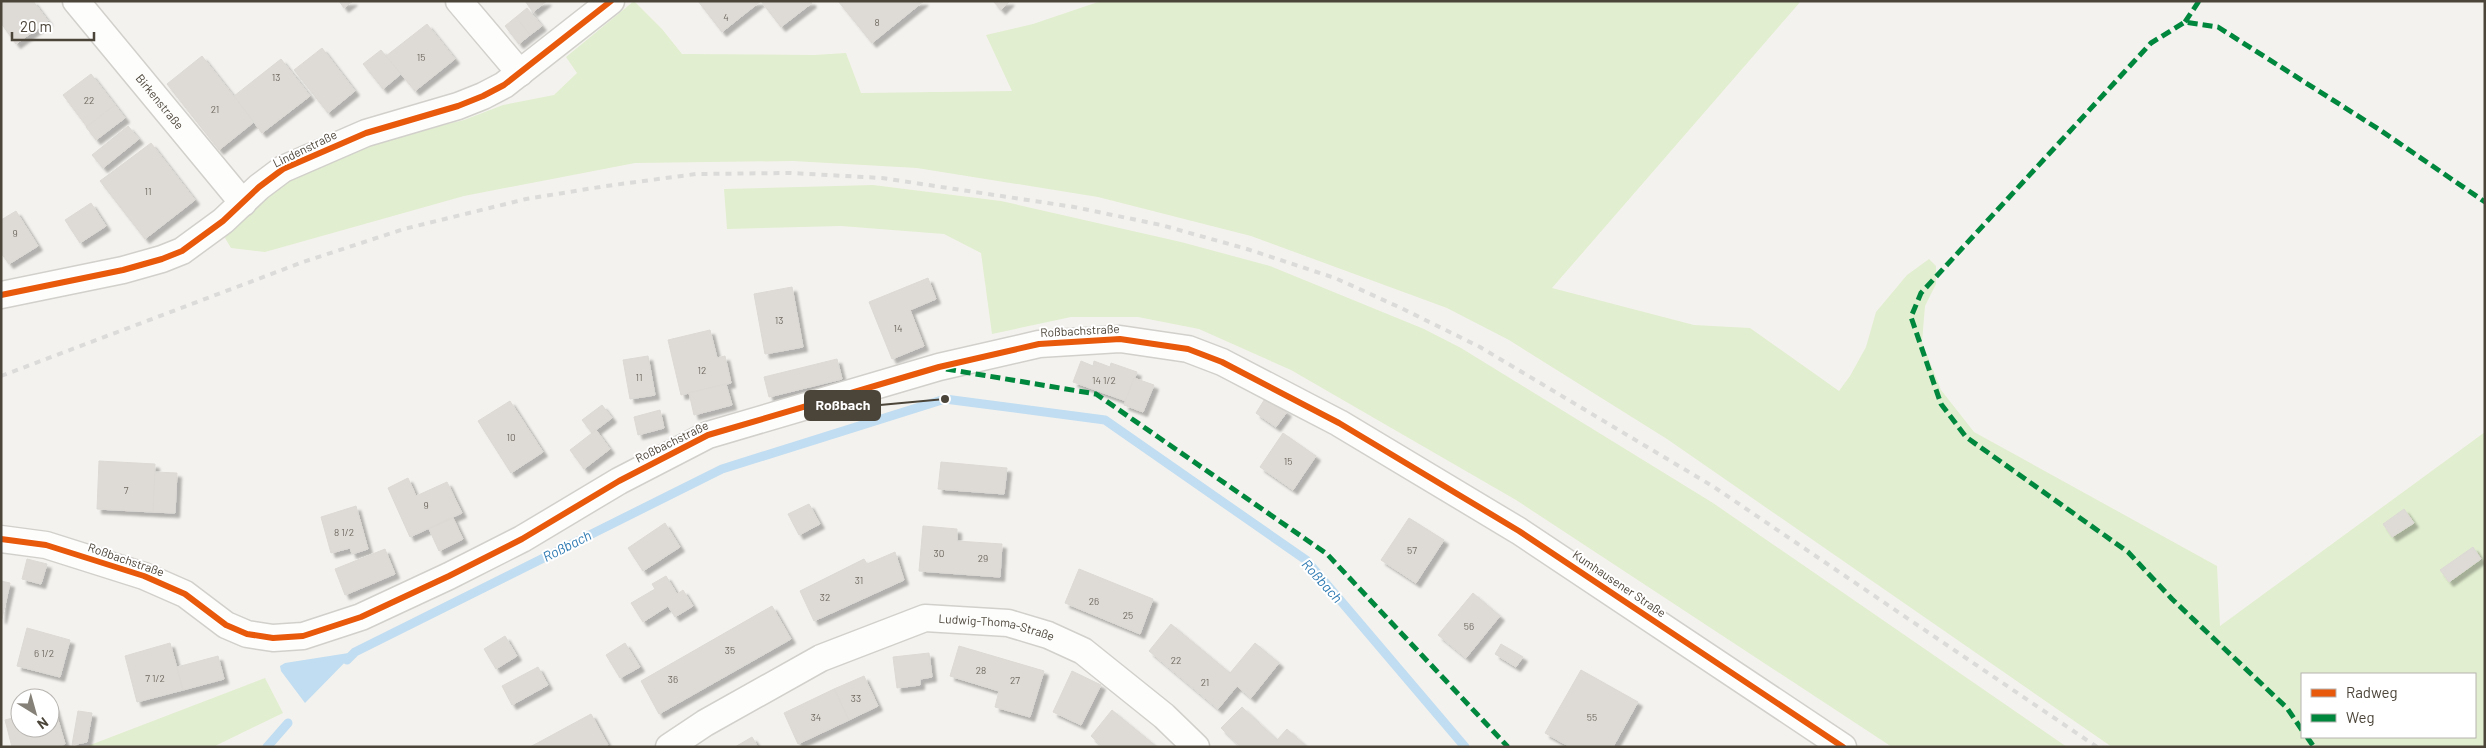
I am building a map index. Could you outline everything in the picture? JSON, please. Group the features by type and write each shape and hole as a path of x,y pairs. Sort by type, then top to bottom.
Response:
{"street":[{"name":"Birkenstraße","path":"76,1 243,203"},
{"path":"458,1 520,73"},
{"name":"Lindenstraße","path":"1,295 123,270 182,251 203,237 283,169 366,133 458,106 483,96 520,73 611,1"},
{"name":"Roßbachstraße","path":"1,538 46,545 144,576 185,594 226,625 247,634 273,638 303,636 361,617 465,568 522,539 658,459 708,435 939,368 1039,344 1120,339 1188,348 1222,362 1339,423 1377,446"},
{"name":"Kumhausener Straße","path":"1377,446 1519,531 1843,747"},
{"name":"Ludwig-Thoma-Straße","path":"669,747 821,658 925,618 1008,623 1048,635 1083,651 1164,716 1196,747"}],"green space":[{"path":"634,1 662,29 682,54 814,55 846,53 861,93 1012,91 986,35 1033,24 1101,1 1801,1 1552,288 1694,325 1750,328 1839,391 1850,376 1866,347 1876,312 1907,275 1929,259 1936,266 1936,284 1925,306 1922,342 1941,390 1974,432 2217,566 2220,626 2485,432 2485,747 2112,747 1667,439 1509,340 1447,308 1251,236 1098,197 917,168 793,161 635,163 464,196 265,252 231,248 225,238 234,225 291,179 339,154 393,137 464,120 503,105 554,95 577,73 566,57"},
{"path":"873,185 1001,201 1181,242 1270,266 1424,329 1461,348 1713,503 2067,747 1892,747 1516,500 1291,370 1199,329 1138,317 1071,317 992,334 981,253 944,234 841,226 727,229 724,189"},
{"path":"265,678 283,713 213,747 85,747"}],"water":[{"path":"355,652 305,703 281,671 280,666 285,663"}],"building":[{"path":"1,1 33,1 48,21 16,44 1,23"},
{"path":"339,1 353,1 344,8"},
{"path":"525,1 547,1 533,12"},
{"path":"698,1 761,1 722,32"},
{"path":"761,1 811,1 812,3 781,27"},
{"path":"838,1 924,1 872,43"},
{"path":"993,1 1010,1 1001,10"},
{"path":"527,8 542,26 530,35 516,17"},
{"path":"516,17 530,35 519,44 505,26"},
{"path":"427,24 455,59 415,91 386,56"},
{"path":"322,48 355,91 328,113 294,70"},
{"path":"381,50 401,74 383,89 363,64"},
{"path":"202,56 254,122 219,150 167,84"},
{"path":"281,59 310,96 262,133 234,96"},
{"path":"91,74 115,105 87,127 63,95"},
{"path":"115,105 125,118 96,140 86,127"},
{"path":"128,126 139,139 103,168 92,155"},
{"path":"151,143 195,200 145,239 100,181"},
{"path":"91,203 106,226 80,243 65,220"},
{"path":"16,211 38,246 9,264 1,253 1,220"},
{"path":"928,278 936,299 910,310 924,346 892,359 869,302"},
{"path":"792,287 803,347 765,354 754,294"},
{"path":"710,330 717,358 725,356 731,383 681,395 668,340"},
{"path":"648,356 655,395 630,399 623,360"},
{"path":"837,359 842,379 769,397 764,377"},
{"path":"1081,361 1093,366 1094,361 1110,367 1111,363 1137,372 1126,401 1073,382"},
{"path":"1134,378 1154,385 1143,412 1124,405"},
{"path":"726,384 732,405 694,415 689,393"},
{"path":"1266,397 1287,412 1276,427 1256,413"},
{"path":"510,401 543,452 511,473 478,421"},
{"path":"602,405 612,418 592,433 582,420"},
{"path":"660,410 664,428 638,435 634,417"},
{"path":"596,430 610,449 584,469 570,450"},
{"path":"1283,433 1316,456 1293,490 1260,467"},
{"path":"99,461 155,464 153,512 97,509"},
{"path":"941,462 1007,468 1004,494 938,489"},
{"path":"155,472 177,473 175,513 153,512"},
{"path":"408,478 416,496 447,482 462,513 410,537 388,488"},
{"path":"809,504 820,524 799,535 788,514"},
{"path":"356,506 368,549 352,554 350,548 331,553 321,517"},
{"path":"2404,509 2414,523 2392,537 2383,524"},
{"path":"453,518 463,539 439,551 429,529"},
{"path":"1409,518 1444,540 1416,583 1381,560"},
{"path":"665,523 680,547 643,571 628,548"},
{"path":"923,526 957,529 957,541 1002,544 1000,577 919,571"},
{"path":"2473,547 2481,559 2449,582 2440,570"},
{"path":"385,549 395,574 345,595 335,569"},
{"path":"895,552 904,580 814,621 800,591 864,559 867,564"},
{"path":"27,559 47,564 41,584 22,579"},
{"path":"1079,569 1153,599 1140,634 1065,603"},
{"path":"666,576 677,594 683,590 693,606 675,617 668,606 643,622 631,603 655,589 652,584"},
{"path":"1,581 10,583 2,619 1,619"},
{"path":"1473,593 1500,616 1466,658 1438,635"},
{"path":"772,606 791,639 659,714 641,681"},
{"path":"1171,624 1230,673 1255,643 1279,663 1251,698 1237,686 1218,709 1149,651"},
{"path":"27,628 70,640 60,677 17,666"},
{"path":"505,636 517,656 496,669 484,649"},
{"path":"170,643 183,690 137,702 125,656"},
{"path":"625,643 640,667 620,678 606,655"},
{"path":"1501,644 1523,657 1516,667 1495,654"},
{"path":"959,646 1044,671 1030,717 995,707 999,691 950,676"},
{"path":"929,653 932,677 920,679 920,685 897,688 893,657"},
{"path":"218,656 224,679 183,690 177,667"},
{"path":"538,667 548,685 512,705 502,686"},
{"path":"1581,670 1638,702 1613,747 1570,747 1545,733"},
{"path":"1072,671 1101,685 1081,725 1053,712"},
{"path":"864,676 878,706 849,720 834,689"},
{"path":"834,689 849,720 798,744 784,713"},
{"path":"1242,707 1277,740 1287,729 1306,746 1241,747 1221,728"},
{"path":"1112,710 1157,747 1103,747 1091,736"},
{"path":"78,711 92,713 87,742 72,745"},
{"path":"591,714 608,745 606,747 530,747"},
{"path":"10,719 10,738 60,738 60,727 65,744 57,747 12,747 5,720"},
{"path":"752,737 758,747 735,747"}],"waterway":[{"name":"Roßbach","path":"347,660 355,652 722,469 945,399 1105,420 1306,560 1465,747"},
{"name":"Roßbach","path":"267,747 288,723"}],"railway":[{"path":"1,376 303,262 404,229 526,199 606,186 696,174 791,173 882,178 1074,207 1161,225 1247,249 1335,278 1480,347 1714,487 2097,747"}],"marked path":[{"path":"2185,22 2199,1"},
{"path":"2301,729 2287,708 2172,599 2128,552 1966,437 1941,404 1911,317 1921,293 2151,43 2185,22 2218,27 2380,130 2485,202"},
{"path":"946,369 1096,394 1327,554 1508,747"},
{"path":"2308,738 2314,747"}],"cycle path":[{"path":"1,295 123,270 182,251 223,221 259,187 283,169 366,133 458,106 483,96 504,85 611,1"},
{"path":"1,539 46,545 144,576 185,594 226,625 247,634 273,638 303,636 361,617 449,576 522,539 619,481 708,435 939,367 1039,344 1120,339 1188,349 1222,362 1339,423 1519,531 1843,747"}],"place":[{"name":"Roßbach","path":"945,399"}]}
